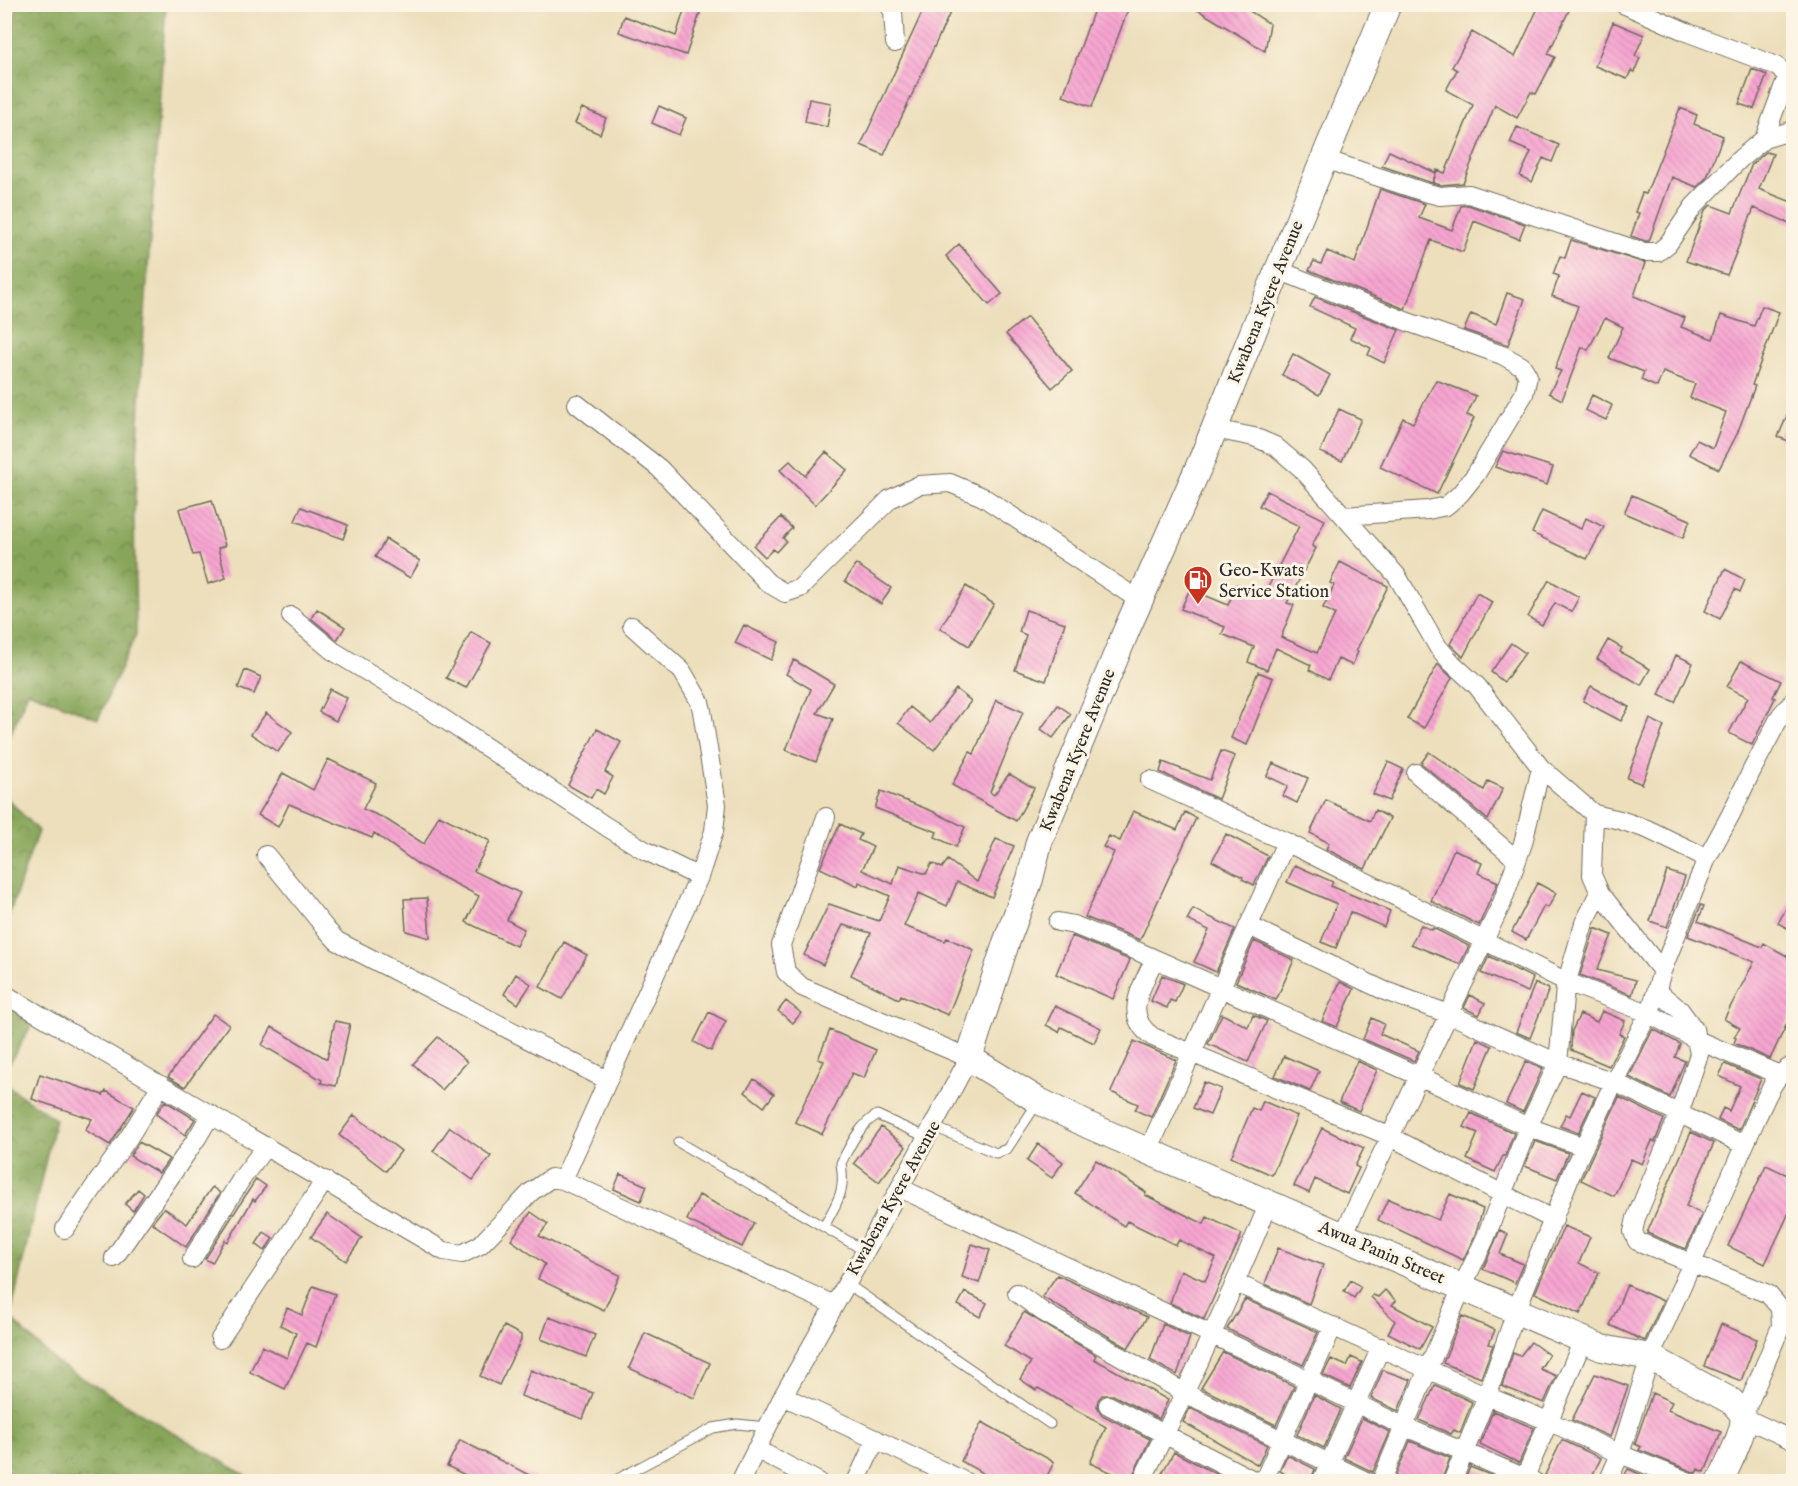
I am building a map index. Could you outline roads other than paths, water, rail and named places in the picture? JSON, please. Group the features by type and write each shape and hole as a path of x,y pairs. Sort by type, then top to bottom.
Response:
{"main road":[{"name":"Kwabena Kyere Avenue","path":"969,1058 1005,943 1030,879 1039,842 1139,600 1214,429 1388,4"},
{"name":"Awua Panin Street","path":"969,1058 1039,1101 1090,1126 1582,1340 1602,1348 1650,1357 1731,1401 1739,1408 1743,1417"},
{"path":"1720,1482 1741,1429 1743,1417"}],"street":[{"path":"888,4 893,11 895,43"},
{"path":"1623,4 1678,29 1766,62 1791,77 1764,139"},
{"path":"1324,159 1440,196 1469,194 1643,252 1658,252 1668,244 1694,206 1741,158 1764,139 1794,130"},
{"path":"1278,270 1408,322 1502,355 1522,366 1528,376 1524,394 1476,474 1460,494 1446,506 1428,510 1344,516"},
{"path":"577,404 659,468 768,583 785,593 800,588 890,499 919,485 950,483 982,497 1139,600"},
{"path":"1214,429 1254,437 1275,446 1302,469 1396,576 1438,646 1452,663 1477,686 1541,768 1594,814 1647,830 1707,858"},
{"path":"291,616 333,651 430,711 607,827 646,851 699,876"},
{"path":"563,1180 699,876 714,831 717,805 700,702 682,671 632,626"},
{"path":"1452,1482 1487,1396 1516,1311 1584,1147 1648,1013 1662,971 1707,858 1781,715 1794,700"},
{"path":"1343,1235 1503,903 1517,860 1541,768"},
{"path":"1416,773 1517,860"},
{"path":"1150,780 1286,842 1567,982 1648,1013 1697,1040 1787,1070 1744,1145 1650,1357 1620,1454 1608,1482"},
{"path":"1594,814 1592,875 1600,894 1662,971"},
{"path":"826,817 781,945 786,972 802,987 969,1058"},
{"path":"1148,1151 1286,842"},
{"path":"266,855 337,941 607,1080"},
{"path":"1381,1482 1462,1287 1485,1239 1528,1127 1558,1063 1567,982 1584,923 1600,894"},
{"path":"1058,922 1074,925 1154,959 1419,1076 1528,1127 1584,1147"},
{"path":"1249,926 1385,992 1449,1014 1558,1063 1614,1082 1744,1145"},
{"path":"1154,959 1135,1007 1137,1020 1144,1031 1153,1037 1389,1136 1554,1220"},
{"path":"1656,991 1680,1010 1694,1029 1699,1054 1679,1114 1636,1218 1634,1232 1637,1241 1768,1294 1780,1308 1781,1326 1743,1417"},
{"path":"4,994 444,1251 462,1254 480,1245 531,1192 551,1178 563,1180 834,1305"},
{"name":"Kwabena Kyere Avenue","path":"740,1482 783,1396 900,1188 969,1058"},
{"path":"64,1230 129,1137 161,1085"},
{"path":"114,1258 211,1114"},
{"path":"192,1259 242,1178 266,1146"},
{"path":"220,1339 325,1180"},
{"path":"900,1188 1308,1380 1356,1405 1527,1480 1548,1421 1582,1340"},
{"path":"1141,1482 1236,1283 1269,1203"},
{"path":"1236,1283 1487,1396 1690,1482"},
{"path":"1017,1293 1043,1312 1185,1393 1368,1482"},
{"path":"1263,1482 1333,1326"},
{"path":"1321,1482 1381,1347"},
{"path":"783,1396 876,1439 942,1476 966,1482"},
{"path":"1108,1405 1257,1482"},
{"name":"Awua Panin Street","path":"1743,1417 1794,1441"},
{"path":"856,1482 876,1439"},
{"path":"756,1449 819,1482"}],"lane":[{"path":"824,1227 842,1191 844,1181 841,1163 861,1128 871,1118 877,1115 996,1153 1007,1149 1039,1101"},
{"path":"678,1142 865,1251"},
{"path":"846,1283 1050,1424"},
{"path":"612,1482 713,1428 737,1424 767,1427"}],"place":[{"name":"Geo-Kwats Service Station","path":"1198,606"}]}
